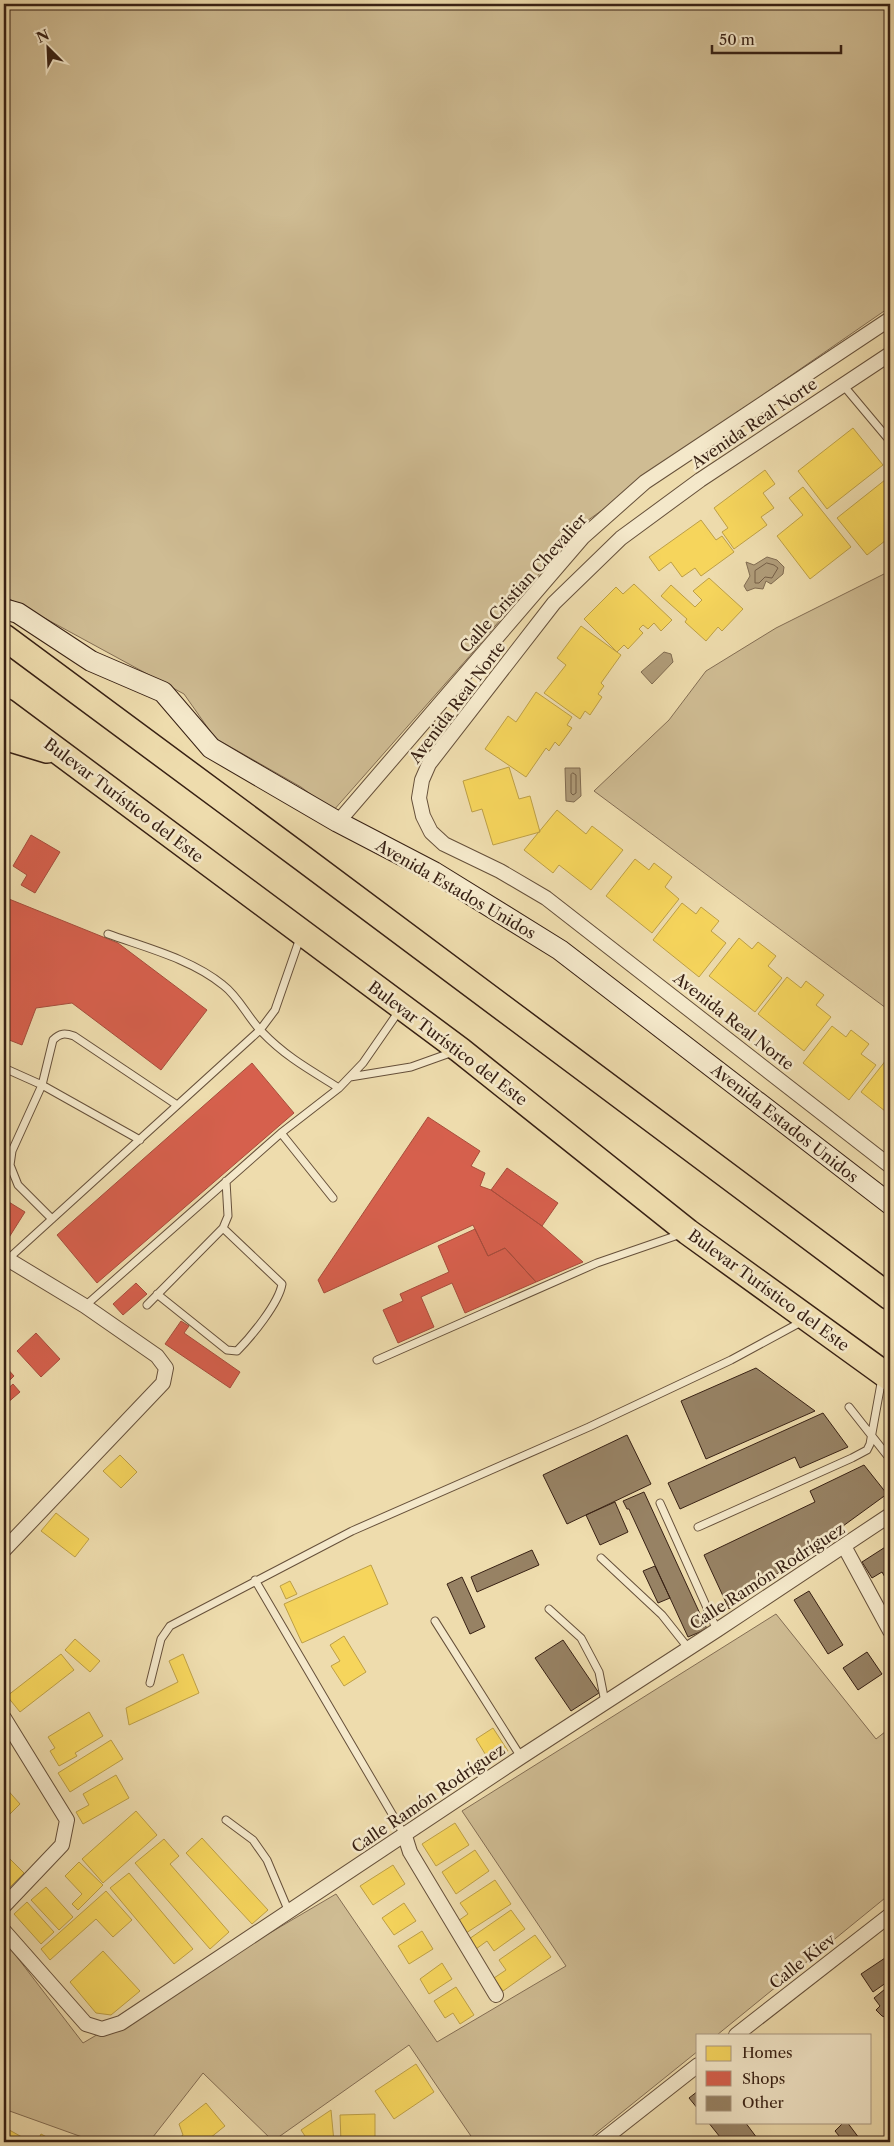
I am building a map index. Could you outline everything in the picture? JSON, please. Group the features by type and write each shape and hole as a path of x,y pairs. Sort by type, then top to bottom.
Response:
{"highway":[{"path":"4,638 301,857 890,1297"},
{"name":"Bulevar Turístico del Este","path":"4,711 460,1050 688,1232 887,1376"},
{"path":"4,737 65,756"}],"street":[{"name":"Calle Cristian Chevalier","path":"338,822 583,538 644,482 890,319"},
{"name":"Avenida Real Norte","path":"890,354 700,480 621,538 554,603 480,697 429,764 422,780 420,798 423,816 431,832 444,844 500,871 546,898 890,1166"},
{"name":"Avenida Estados Unidos","path":"4,608 18,613 91,661 163,692 211,748 338,822 434,872 560,950 890,1204"},
{"path":"4,1550 163,1383 166,1368 157,1356 85,1306 6,1258"},
{"name":"Calle Ramón Rodríguez","path":"4,1931 86,2024 102,2029 121,2023 890,1515"},
{"path":"844,1546 890,1630"},
{"path":"4,1718 68,1820 62,1845 4,1906"},
{"path":"405,1836 410,1852 496,1995"},
{"name":"Calle Kiev","path":"737,2034 890,1915"},
{"path":"600,2142 696,2067"}],"lane":[{"path":"843,385 890,441"},
{"path":"6,1258 52,1220 260,1030 275,1010 302,933"},
{"path":"108,934 192,965 212,976 225,986 260,1030 285,1055 339,1088"},
{"path":"85,1306 281,1133 339,1088 363,1063 402,1006"},
{"path":"52,1220 18,1184 10,1165 12,1151 42,1085 53,1040 63,1033 74,1036 177,1105"},
{"path":"349,1077 411,1067 460,1050"},
{"path":"4,1068 42,1085 140,1140"},
{"path":"281,1133 334,1198"},
{"path":"147,1305 223,1228 228,1216 226,1181"},
{"path":"157,1294 227,1350 238,1351 274,1303 282,1284 223,1228"},
{"path":"378,1360 597,1263 688,1232"},
{"path":"150,1683 161,1639 170,1626 352,1531 589,1427 731,1360 808,1318"},
{"path":"698,1527 867,1450 873,1438 887,1376"},
{"path":"849,1407 890,1459"},
{"path":"660,1503 717,1630"},
{"path":"600,1558 662,1615 689,1649"},
{"path":"255,1580 405,1836"},
{"path":"549,1609 581,1638 599,1672 605,1702"},
{"path":"436,1622 521,1757"},
{"path":"226,1820 254,1840 267,1860 289,1912"}],"shaded area":[{"path":"4,4 890,4 890,307 767,392 580,526 467,659 333,811 301,787 215,738 184,694 4,596"},
{"path":"890,571 890,1011 594,791 669,720 706,671 776,628"},
{"path":"776,1614 876,1739 890,1728 890,1894 718,2034 696,2034 696,2053 585,2142 475,2142 409,2045 273,2141 203,2073 149,2142 96,2142 4,2109 4,1948 7,1944 83,2043 336,1894 437,2042 566,1966 462,1811"}],"water":[{"path":"767,557 777,560 784,567 783,574 771,584 766,581 763,589 755,588 747,591 744,586 750,576 746,562 754,565"},
{"path":"664,652 671,654 673,662 652,684 641,672"},
{"path":"565,768 580,768 581,796 574,802 566,801"}],"building: Homes":[{"path":"853,428 883,465 827,509 798,471"},
{"path":"765,470 775,484 763,493 774,508 761,517 767,525 734,549 722,532 728,528 714,508"},
{"path":"890,476 890,537 867,555 837,518"},
{"path":"803,487 851,547 810,579 777,536 803,515 789,498"},
{"path":"701,520 716,540 722,536 734,552 701,576 695,568 682,577 671,562 659,571 649,557"},
{"path":"709,578 743,609 722,631 718,627 706,641 685,622 687,619 661,596 671,585 695,607 702,600 693,591"},
{"path":"634,584 672,620 661,631 654,623 648,629 643,625 639,629 643,633 628,649 624,645 617,652 584,619 616,587 623,594"},
{"path":"581,626 621,655 601,683 604,686 598,694 602,697 590,715 585,711 580,719 544,693 566,665 557,658"},
{"path":"536,692 572,717 567,725 572,728 559,746 555,742 549,751 546,748 526,777 485,749 508,716 516,722"},
{"path":"509,767 519,799 530,796 540,832 493,845 482,809 472,812 463,781"},
{"path":"557,810 586,834 592,826 623,850 591,890 559,865 553,873 524,850"},
{"path":"635,859 649,870 654,863 672,877 665,887 679,899 652,933 606,896"},
{"path":"682,903 696,914 701,907 719,921 711,931 726,943 699,977 653,940"},
{"path":"739,938 752,949 758,942 776,956 768,966 782,978 755,1012 709,976"},
{"path":"787,977 801,988 806,981 824,995 816,1005 831,1017 804,1051 758,1014"},
{"path":"832,1026 846,1037 851,1030 869,1044 861,1054 876,1065 849,1100 803,1063"},
{"path":"890,1055 890,1115 861,1092"},
{"path":"120,1455 137,1472 121,1488 103,1471"},
{"path":"56,1513 89,1539 75,1557 41,1531"},
{"path":"371,1565 388,1604 302,1643 284,1604"},
{"path":"290,1581 297,1594 286,1599 280,1586"},
{"path":"344,1636 366,1672 344,1686 331,1666 340,1661 330,1645"},
{"path":"75,1639 100,1661 90,1672 65,1650"},
{"path":"61,1654 74,1670 20,1712 7,1696"},
{"path":"183,1654 199,1693 129,1725 126,1708 178,1682 169,1661"},
{"path":"89,1712 103,1736 75,1753 77,1756 59,1766 50,1751 55,1748 48,1737"},
{"path":"493,1728 508,1751 490,1762 476,1739"},
{"path":"111,1740 123,1759 70,1792 58,1773"},
{"path":"116,1775 129,1798 83,1824 76,1812 89,1805 83,1794"},
{"path":"4,1786 20,1804 9,1815 4,1809"},
{"path":"136,1811 157,1835 103,1883 82,1859"},
{"path":"455,1823 469,1845 436,1866 422,1844"},
{"path":"202,1838 268,1910 252,1924 186,1853"},
{"path":"164,1839 179,1856 170,1864 229,1932 210,1949 135,1863"},
{"path":"475,1850 489,1871 456,1894 442,1872"},
{"path":"10,1859 24,1873 4,1893 4,1866"},
{"path":"79,1862 103,1885 78,1910 72,1904 82,1894 65,1876"},
{"path":"393,1865 405,1884 373,1905 360,1886"},
{"path":"129,1873 193,1949 174,1964 110,1888"},
{"path":"495,1880 511,1904 466,1933 458,1921 468,1914 460,1903"},
{"path":"46,1887 73,1917 59,1930 31,1900"},
{"path":"106,1891 132,1920 113,1937 96,1919 50,1960 41,1949"},
{"path":"27,1902 54,1932 41,1944 14,1914"},
{"path":"404,1903 416,1921 394,1935 382,1918"},
{"path":"511,1910 525,1929 494,1951 487,1941 476,1949 469,1939"},
{"path":"422,1931 433,1949 409,1964 398,1946"},
{"path":"535,1935 551,1957 503,1991 494,1978 506,1970 499,1960"},
{"path":"103,1951 140,1991 111,2015 96,2013 70,1982"},
{"path":"442,1963 452,1979 429,1994 420,1979"},
{"path":"456,1987 474,2015 460,2024 453,2013 445,2018 434,2001"},
{"path":"416,2064 434,2092 394,2119 375,2091"},
{"path":"206,2103 225,2126 205,2142 174,2142 183,2135 179,2124"},
{"path":"331,2110 334,2142 309,2142 301,2130"},
{"path":"375,2114 375,2142 341,2142 340,2115"},
{"path":"4,2127 29,2141 4,2142"},
{"path":"41,2134 56,2142 37,2142"}],"building: Shops":[{"path":"31,835 60,852 35,893 21,885 27,875 13,866"},
{"path":"4,897 118,943 207,1010 161,1070 72,1003 36,1008 22,1045 4,1038"},
{"path":"252,1063 294,1113 97,1283 57,1235"},
{"path":"428,1117 480,1151 471,1166 485,1173 480,1186 491,1190 542,1226 583,1262 536,1282 505,1248 488,1256 473,1225 324,1293 318,1280"},
{"path":"507,1168 558,1203 542,1226 491,1190"},
{"path":"4,1199 25,1212 8,1239 4,1236"},
{"path":"475,1229 488,1256 505,1248 536,1282 465,1313 452,1283 421,1297 434,1327 398,1343 383,1310 403,1301 400,1294 449,1272 438,1246"},
{"path":"136,1283 147,1294 123,1315 113,1304"},
{"path":"181,1321 189,1326 184,1333 240,1372 230,1388 165,1344"},
{"path":"36,1333 60,1359 41,1377 17,1351"},
{"path":"4,1365 14,1376 4,1386"},
{"path":"13,1384 20,1392 6,1404 4,1392"}],"building: Other":[{"path":"756,1368 815,1411 706,1459 681,1401"},
{"path":"823,1413 848,1447 800,1468 795,1457 680,1509 668,1483"},
{"path":"627,1435 651,1484 567,1524 543,1475"},
{"path":"864,1465 887,1494 729,1609 704,1555 815,1502 810,1491"},
{"path":"644,1492 707,1629 688,1637 629,1509 627,1509 623,1501"},
{"path":"615,1502 628,1532 600,1545 586,1515"},
{"path":"890,1544 890,1586 882,1572 872,1578 862,1562"},
{"path":"532,1550 539,1565 477,1592 471,1577"},
{"path":"655,1566 670,1598 658,1603 643,1571"},
{"path":"462,1577 485,1627 470,1634 447,1584"},
{"path":"809,1591 843,1645 828,1654 794,1600"},
{"path":"563,1640 599,1693 571,1711 535,1658"},
{"path":"867,1652 882,1674 858,1690 843,1668"},
{"path":"888,1956 890,1960 890,1980 873,1992 861,1974"},
{"path":"890,1985 890,2019 882,2016 876,2010 880,2006 874,1998"},
{"path":"696,2093 696,2107 689,2098"},
{"path":"710,2124 746,2124 760,2142 724,2142"},
{"path":"842,2124 848,2124 859,2138 854,2142 844,2142 835,2131"}]}
